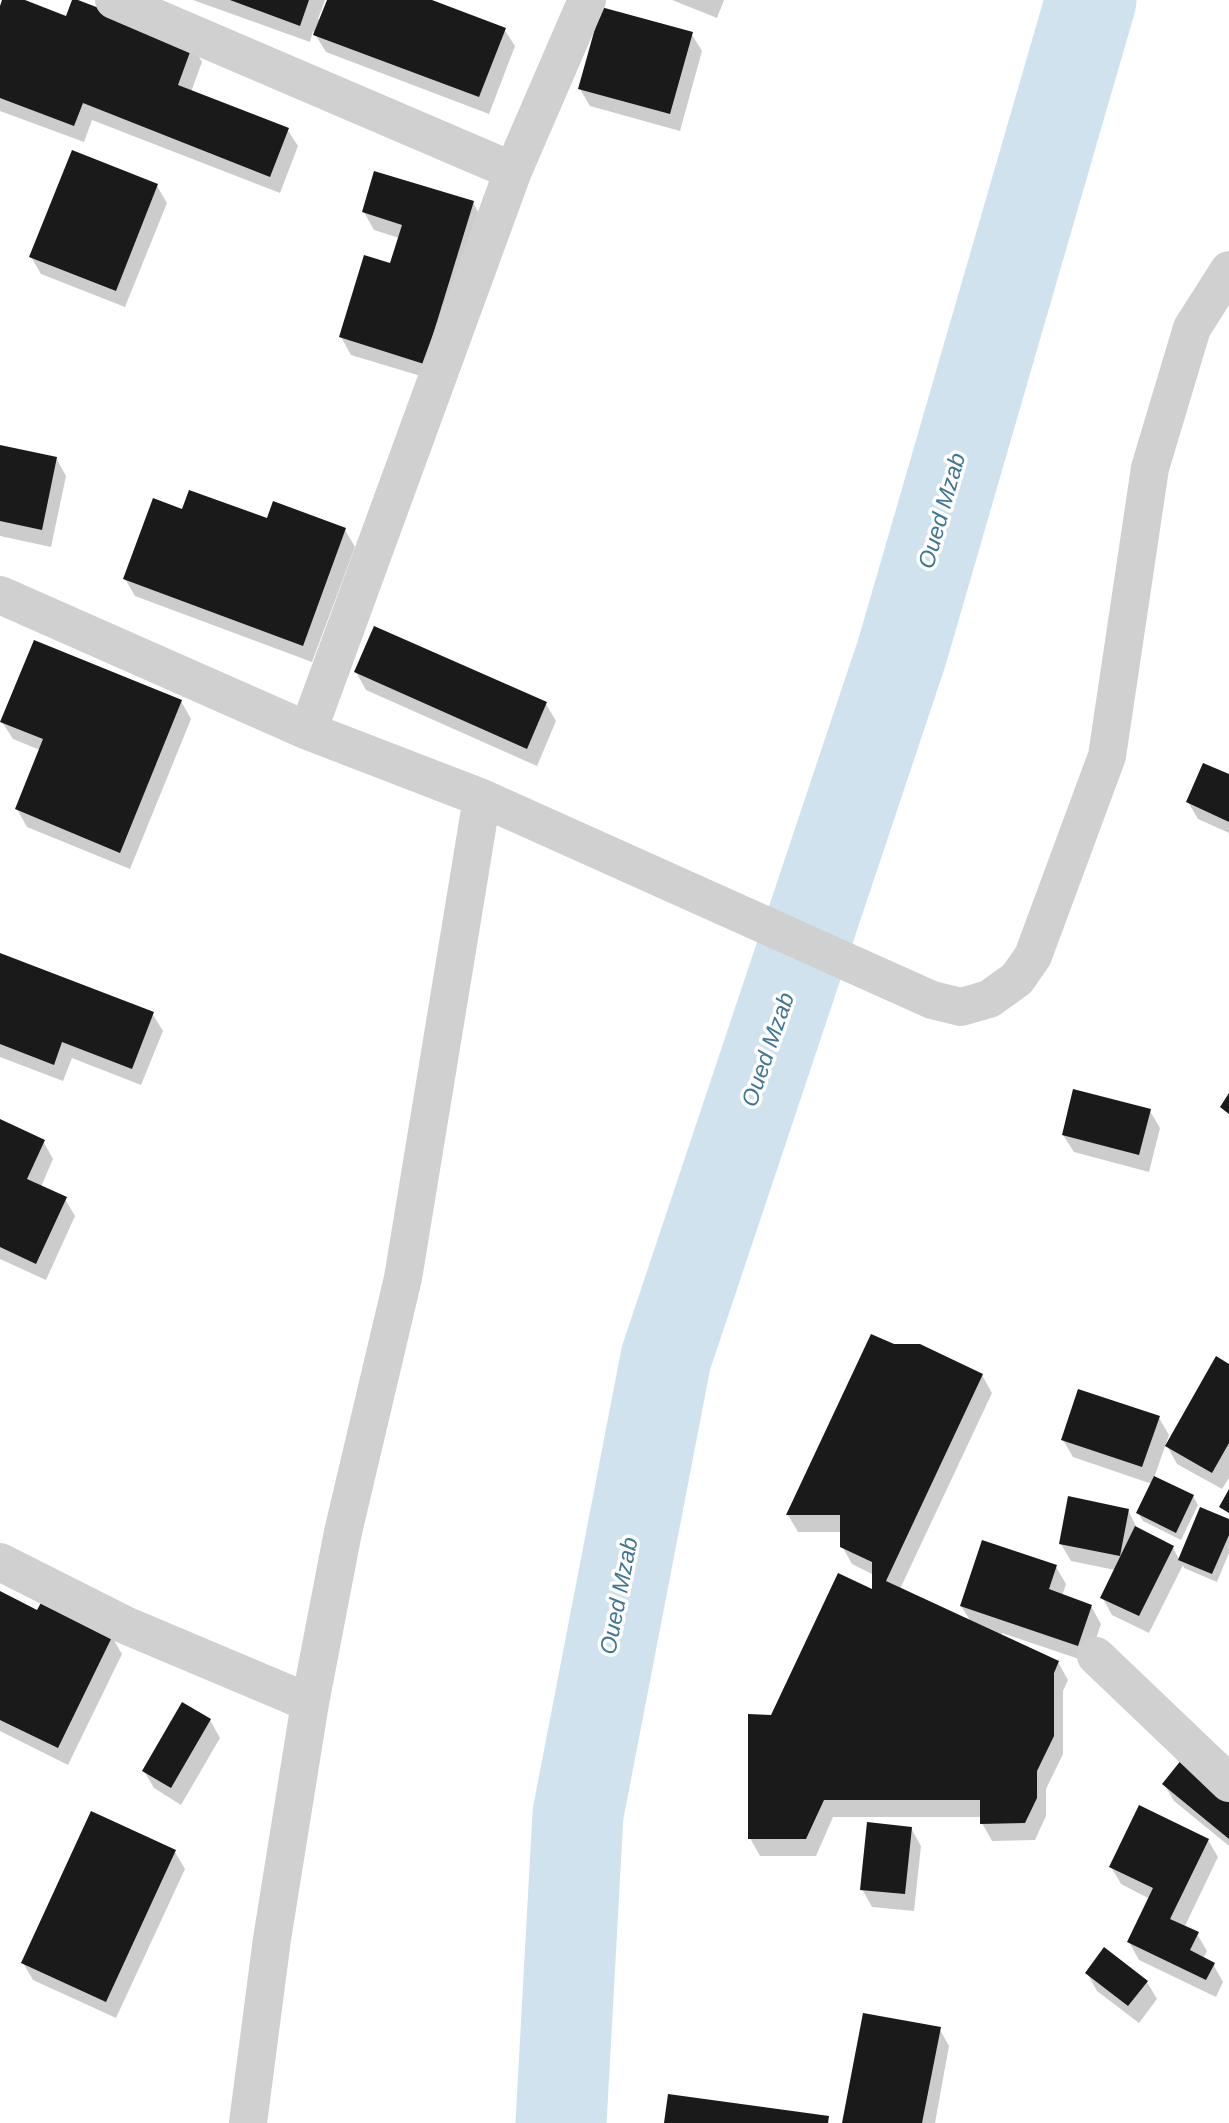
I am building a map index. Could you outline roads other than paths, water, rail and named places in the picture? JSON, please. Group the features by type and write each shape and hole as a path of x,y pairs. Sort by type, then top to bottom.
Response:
{"street":[{"path":"114,0 513,171"},
{"path":"309,731 513,171 587,0"},
{"path":"0,595 309,731 482,798 932,1000 961,1007 989,999 1017,979 1033,956 1107,756 1150,468 1192,328 1229,270"},
{"path":"248,2123 272,1939 310,1703 343,1532 403,1278 482,798"},
{"path":"0,1562 125,1625 310,1703"},
{"path":"1096,1656 1229,1783"}],"waterway":[{"name":"Oued Mzab","path":"561,2123 578,1814 666,1358 902,652 1091,0"}]}
